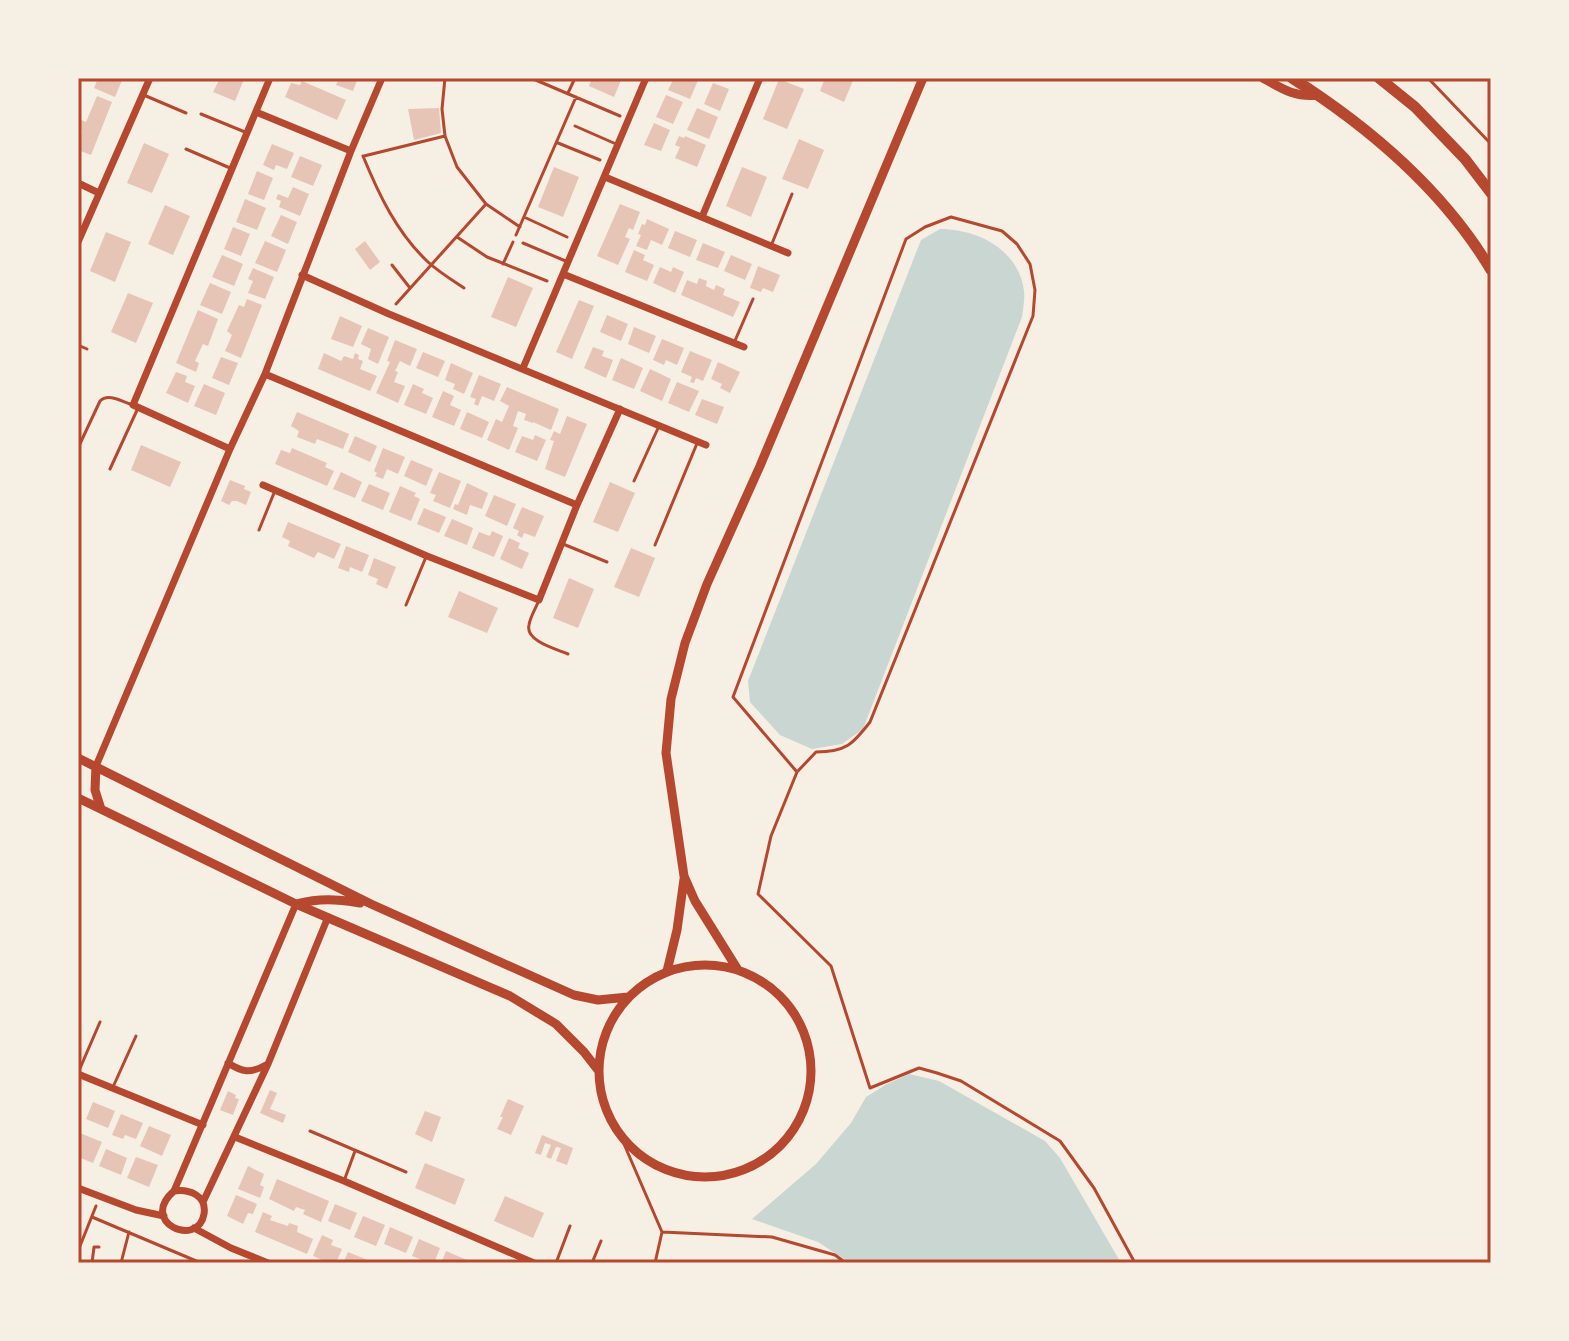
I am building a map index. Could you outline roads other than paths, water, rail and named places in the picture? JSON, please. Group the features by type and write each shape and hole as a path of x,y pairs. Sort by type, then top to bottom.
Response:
{"main road":[{"path":"1292,78 1372,136 1428,188 1479,250 1491,270"},
{"path":"1379,78 1415,107 1465,159 1491,193"}],"street":[{"path":"78,242 150,78"},
{"path":"230,449 136,406 270,78"},
{"path":"101,809 95,790 96,766 230,449 265,374 382,78"},
{"path":"523,368 646,78"},
{"path":"702,217 760,78"},
{"path":"738,970 695,901 684,876 666,753 671,699 685,643 707,584 760,466 923,78"},
{"path":"1263,78 1304,97 1319,95"},
{"path":"256,112 351,151"},
{"path":"605,177 788,253"},
{"path":"78,183 99,193"},
{"path":"563,274 744,347"},
{"path":"302,275 702,443"},
{"path":"265,374 577,505"},
{"path":"263,485 427,556 539,600 620,409"},
{"path":"78,758 371,904 574,995 598,1000 628,997"},
{"path":"78,798 296,904 510,996 556,1024 598,1070"},
{"path":"667,971 677,930 684,876"},
{"path":"296,904 327,899 371,904"},
{"path":"296,904 203,1125 174,1191 163,1207 164,1216 174,1229 184,1231 194,1228 201,1221 203,1202 268,1064 328,917"},
{"path":"703,964 738,970 770,986 795,1013 809,1046 812,1081 809,1093 802,1116 782,1146 752,1167 718,1177 681,1175 648,1161 621,1137 604,1106 598,1070 601,1044 612,1019 628,997 646,982 667,971 703,964"},
{"path":"228,1063 248,1071 256,1071 268,1064"},
{"path":"78,1074 203,1125"},
{"path":"235,1137 531,1262"},
{"path":"78,1188 152,1215 164,1216"},
{"path":"174,1191 185,1189 196,1193 203,1202"},
{"path":"194,1228 268,1263"}],"lane":[{"path":"143,95 186,113"},
{"path":"201,114 247,133"},
{"path":"575,126 618,145"},
{"path":"186,149 232,169"},
{"path":"771,246 792,194"},
{"path":"523,243 568,263"},
{"path":"734,343 753,299"},
{"path":"78,345 87,349"},
{"path":"78,448 104,398 136,406 110,469"},
{"path":"634,481 660,425"},
{"path":"655,545 702,443"},
{"path":"259,530 275,491"},
{"path":"563,544 607,562"},
{"path":"406,605 427,556"},
{"path":"539,600 528,626 532,638 568,654"},
{"path":"78,1074 100,1022"},
{"path":"113,1088 136,1036"},
{"path":"310,1131 406,1172"},
{"path":"344,1181 355,1150"},
{"path":"556,1263 570,1226"},
{"path":"592,1263 601,1241"}]}
